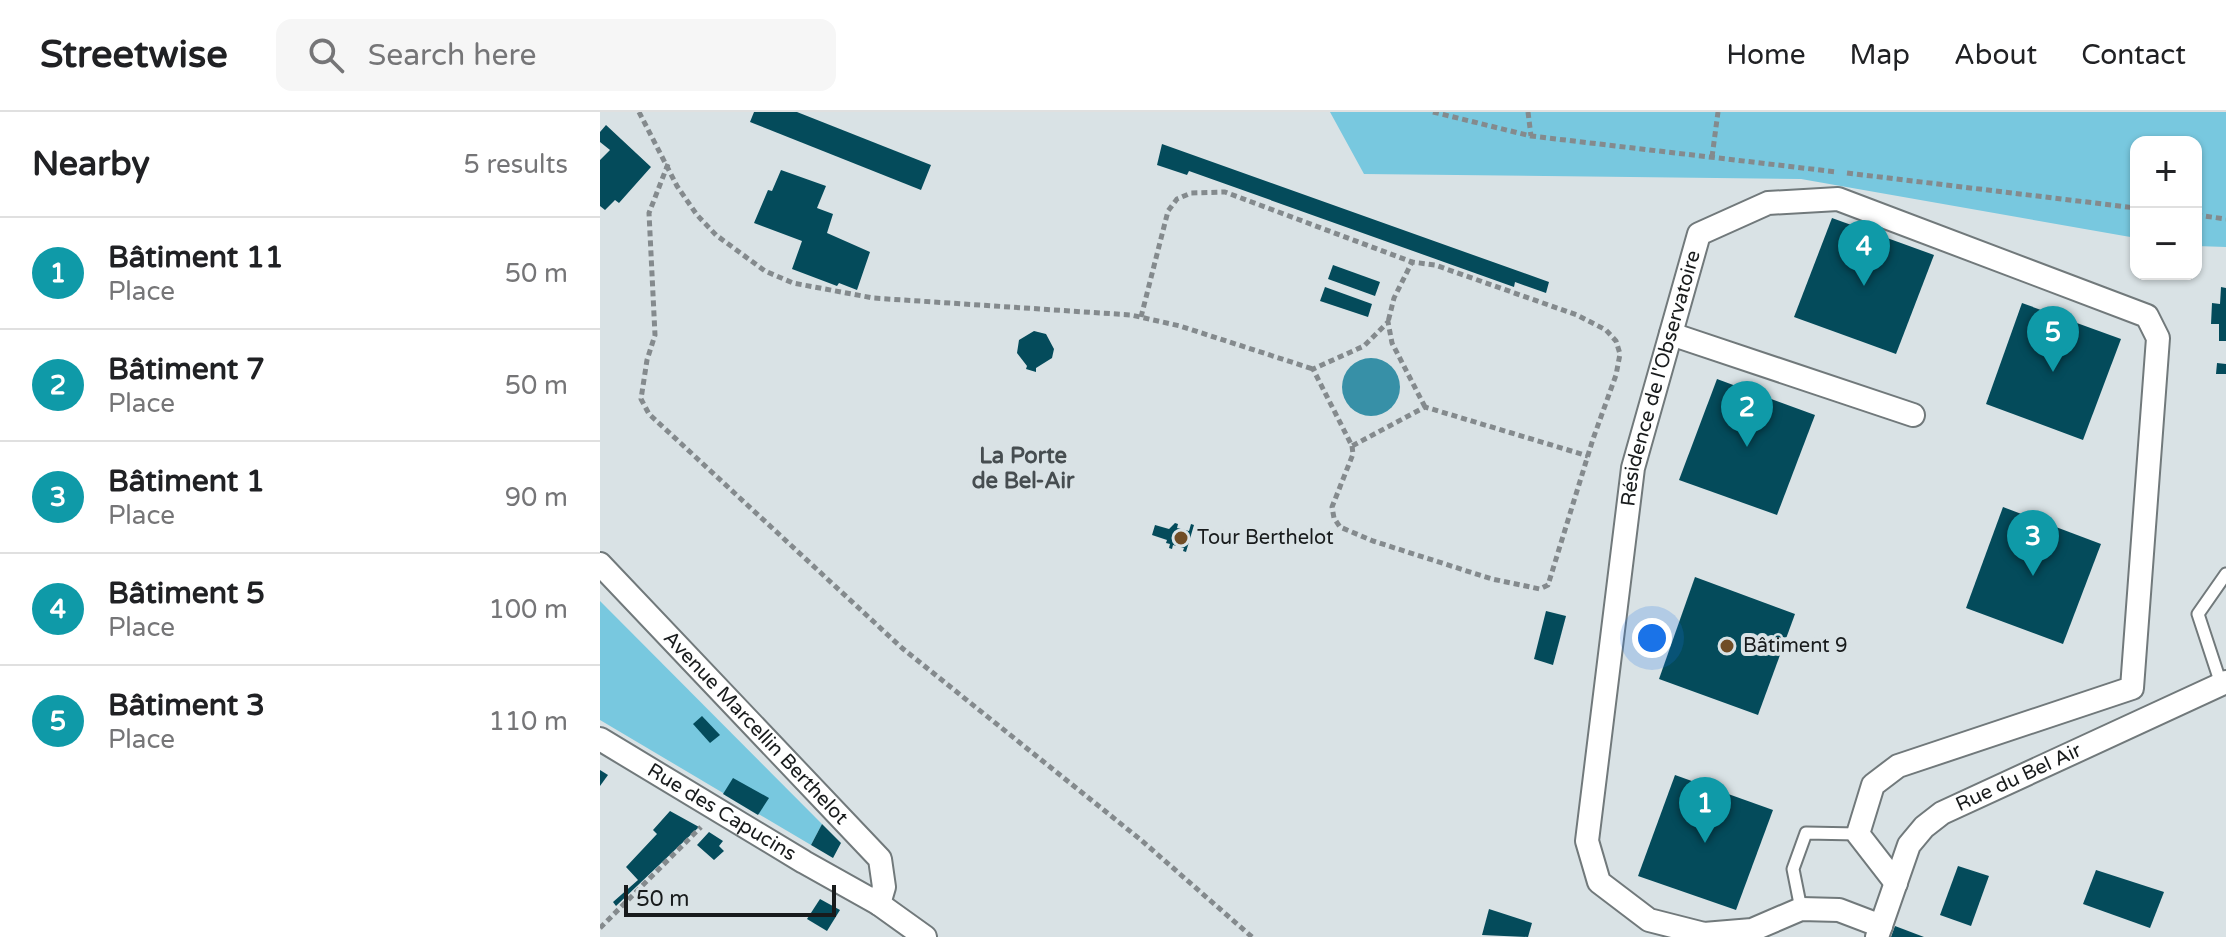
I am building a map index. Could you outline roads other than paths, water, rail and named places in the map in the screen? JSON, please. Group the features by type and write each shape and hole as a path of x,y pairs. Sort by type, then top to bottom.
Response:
{"street":[{"name":"Résidence de l'Observatoire","path":"1858,834 1873,785 1898,766 2132,688 2158,338 2147,316 1838,199 1768,203 1699,234 1633,468 1587,841 1599,882 1649,920 1704,934 1752,930 1801,909 1839,910 1879,931"},
{"path":"1671,334 1913,415"},
{"name":"Avenue Marcellin Berthelot","path":"600,564 880,859 884,887 879,904"},
{"name":"Rue du Bel Air","path":"1879,931 1909,845 1924,827 1942,813 2224,683"},
{"name":"Rue des Capucins","path":"600,739 879,904 925,937"},
{"path":"1858,834 1896,883"}],"lane":[{"path":"2224,683 2198,614 2226,574"},
{"path":"1801,909 1793,869 1806,833 1858,834"}],"place":[{"name":"Bâtiment 5","path":"1864,286"},
{"name":"Bâtiment 3","path":"2053,372"},
{"name":"Bâtiment 7","path":"1747,447"},
{"name":"Tour Berthelot","path":"1181,538"},
{"name":"Bâtiment 1","path":"2033,576"},
{"name":"Bâtiment 9","path":"1727,646"},
{"name":"Bâtiment 11","path":"1705,843"}],"district":[{"name":"La Porte de Bel-Air","path":"1023,468"}]}
